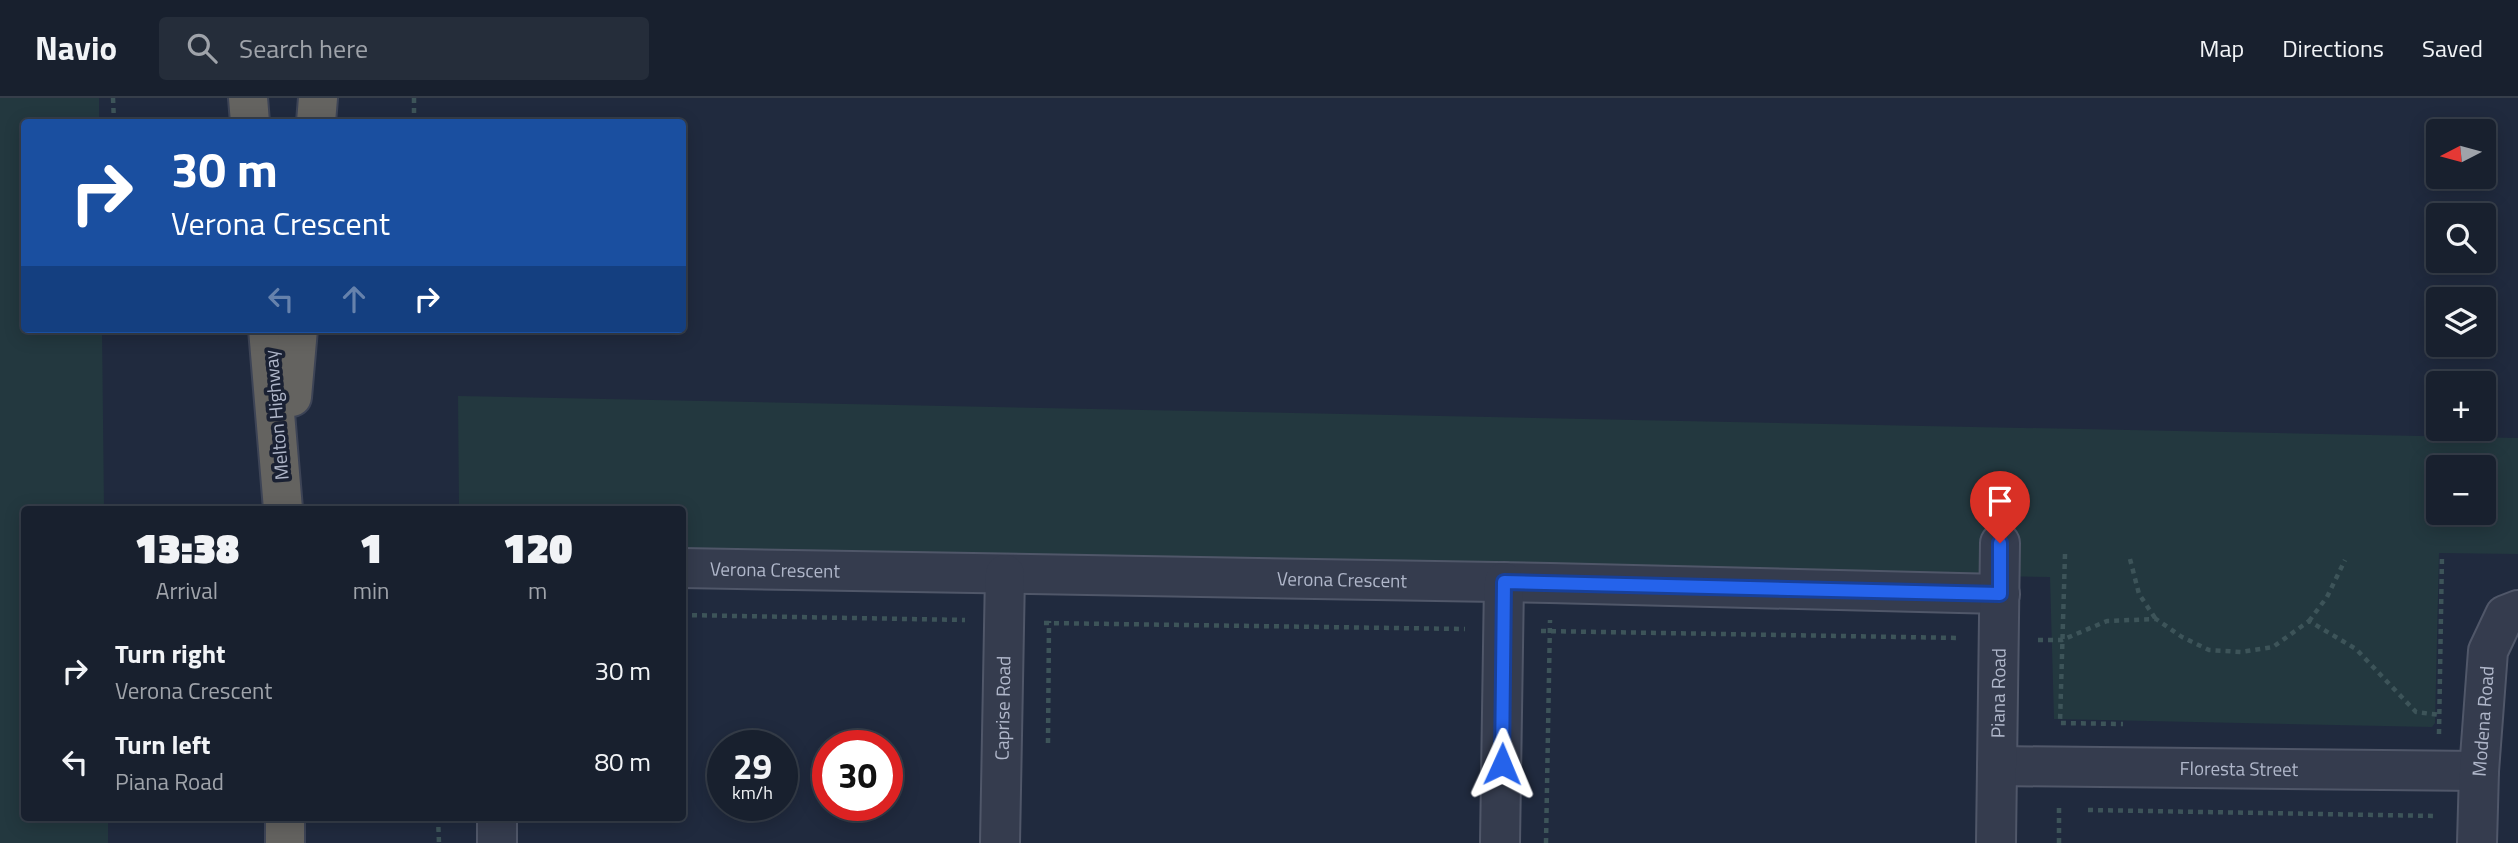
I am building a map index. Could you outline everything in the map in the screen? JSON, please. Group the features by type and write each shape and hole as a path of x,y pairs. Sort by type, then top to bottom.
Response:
{"highway":[{"path":"248,98 250,119"},
{"path":"316,119 318,98"},
{"name":"Melton Highway","path":"268,333 284,505"},
{"name":"Melton Highway","path":"284,505 298,333"},
{"path":"285,821 285,843"}],"street":[{"name":"Piana Road","path":"1996,843 2000,543"},
{"name":"Verona Crescent","path":"686,568 1504,582 2000,594"},
{"name":"Caprise Road","path":"1000,843 1005,574"},
{"path":"1500,843 1504,582"},
{"name":"Modena Road","path":"2477,843 2479,771 2488,651 2505,615 2518,610"},
{"name":"Floresta Street","path":"1997,766 2479,771"},
{"path":"497,821 497,843"}],"path":[{"path":"113,98 114,119"},
{"path":"414,98 414,119"},
{"path":"2065,554 2060,723 2128,724"},
{"path":"2437,824 2442,555"},
{"path":"2130,559 2138,594 2156,619 2182,637 2210,650 2241,652 2273,647 2309,621 2327,597 2344,560"},
{"path":"686,615 2062,640 2107,621 2156,619"},
{"path":"2309,621 2356,649 2416,712 2440,715"},
{"path":"1048,743 1049,623"},
{"path":"1546,843 1550,631"},
{"path":"2425,731 2439,731"},
{"path":"2088,810 2437,816"},
{"path":"438,821 439,843"}],"shaded area":[{"path":"0,98 99,98 99,119 21,119 21,333 102,333 104,506 21,506 21,821 108,821 108,843 0,843"},
{"path":"458,396 2426,436 2426,441 2496,441 2496,438 2518,438 2518,554 2439,553 2435,723 2432,727 2054,719 2050,577 686,549 686,506 459,506"}],"route":[{"path":"1502,764 1504,582 2000,594 2000,543"}]}
